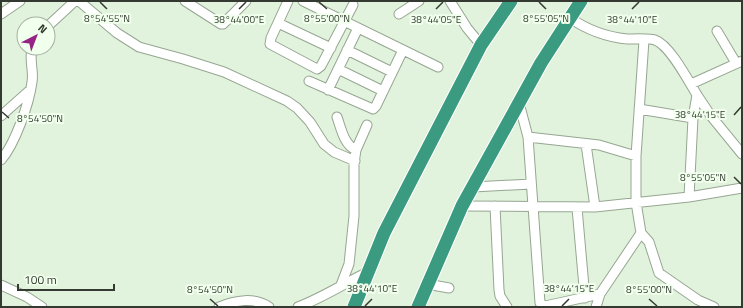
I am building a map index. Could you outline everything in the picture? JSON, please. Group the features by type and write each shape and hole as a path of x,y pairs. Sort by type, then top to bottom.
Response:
{"highway":[{"path":"354,307 384,233 481,45 511,1"},
{"path":"418,307 462,206 541,62 580,1"}],"street":[{"path":"1,14 20,1"},
{"path":"56,19 75,1"},
{"path":"79,1 118,33 139,47 183,58 224,72 287,101 297,108 310,122 324,144 334,152 355,161"},
{"path":"288,1 269,42 271,46 317,69 321,66 353,5"},
{"path":"303,1 438,67"},
{"path":"400,14 419,1"},
{"path":"450,1 466,28 481,45"},
{"path":"190,2 221,24 223,24 244,2"},
{"path":"570,18 583,27 603,33 623,38 655,40 673,55 711,116 742,154"},
{"path":"278,23 331,48"},
{"path":"328,90 358,28"},
{"path":"691,84 739,62 717,31"},
{"path":"644,40 636,156 636,202 641,233 649,242 659,273 695,303 714,307"},
{"path":"347,50 392,72"},
{"path":"309,81 371,109 376,106 403,50"},
{"path":"1,160 9,150 18,130 30,90 32,76 30,56"},
{"path":"338,69 383,91"},
{"path":"1,116 30,90"},
{"path":"689,197 693,118 698,96"},
{"path":"519,103 528,136 540,303 545,306 600,294"},
{"path":"639,109 693,118"},
{"path":"337,117 345,140 356,150"},
{"path":"340,285 349,264 354,216 356,150 367,125"},
{"path":"528,136 599,145 636,156"},
{"path":"586,144 595,207"},
{"path":"473,186 531,184"},
{"path":"462,206 595,207 689,197 742,188"},
{"path":"495,206 499,290 500,296 507,307"},
{"path":"577,208 585,298"},
{"path":"596,307 600,294 641,233"},
{"path":"298,307 310,303 340,285 368,272"},
{"path":"427,284 449,288"},
{"path":"1,285 27,297 42,307"},
{"path":"219,307 244,301 262,302 269,307"}]}
